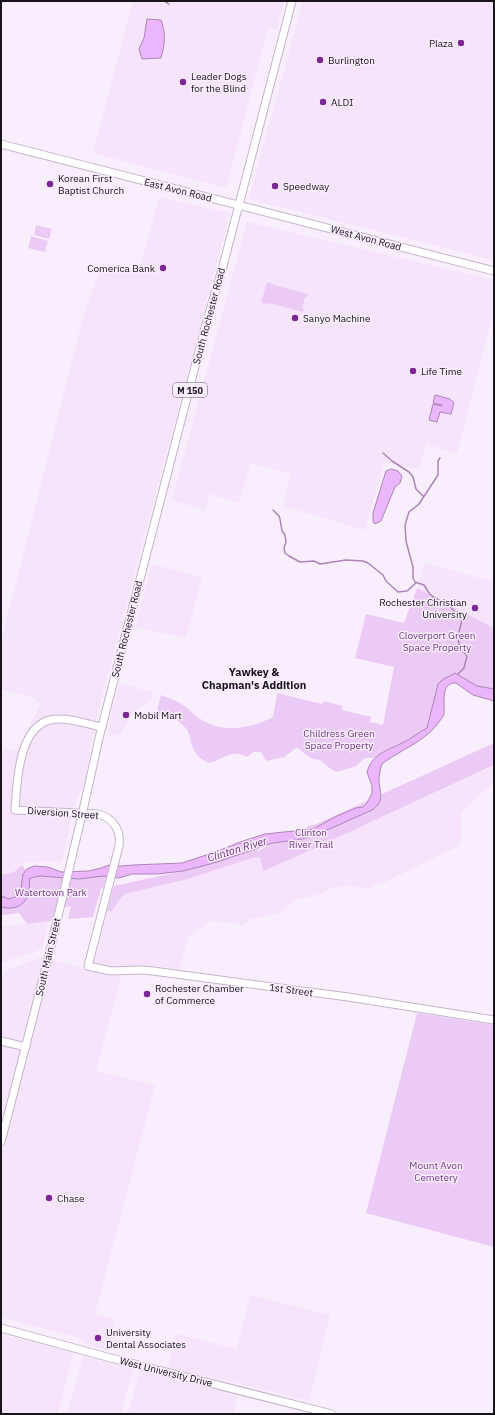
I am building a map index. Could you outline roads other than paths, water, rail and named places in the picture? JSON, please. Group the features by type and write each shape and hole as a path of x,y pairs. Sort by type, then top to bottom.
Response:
{"main road":[{"name":"South Rochester Road","path":"92,771 206,324 292,1"},
{"name":"East Avon Road","path":"1,144 238,205"},
{"name":"West Avon Road","path":"238,205 494,271"},
{"name":"Diversion Street","path":"88,966 119,844 119,835 114,823 105,816 95,814 16,810 22,757 28,739 37,727 47,721 59,719 102,727"},
{"name":"South Main Street","path":"1,1142 47,963 92,771"},
{"name":"1st Street","path":"88,966 111,971 153,971 334,995 494,1020"},
{"path":"1,1041 26,1047"},
{"name":"West University Drive","path":"1,1328 107,1357 332,1414"}],"water":[{"path":"147,19 161,20 164,30 164,39 161,58 142,59 139,49 144,38"},
{"path":"435,395 450,399 454,403 451,414 440,412 437,422 429,420 433,404 442,406 433,403"},
{"path":"391,469 398,471 402,476 400,483 395,487 381,521 375,524 373,522 373,513 386,471"},
{"name":"Clinton River","path":"455,673 477,686 494,689 494,701 473,695 456,683 448,686 444,694 444,714 434,728 417,742 382,764 379,779 381,797 379,804 372,810 316,835 302,839 273,843 214,863 183,871 157,874 132,874 119,878 103,876 79,879 41,876 34,877 29,879 29,893 24,902 14,908 1,907 1,896 9,899 18,896 21,889 23,874 27,869 34,866 48,867 61,872 89,871 109,865 121,866 182,863 265,834 313,829 337,816 356,808 363,807 367,803 372,793 372,786 367,772 369,766 381,753 427,728 438,684"}],"waterway":[{"path":"164,1 169,4"},
{"path":"383,453 409,472 413,477 416,489 423,496"},
{"path":"440,458 438,461 438,475 419,504 409,512 405,525 406,541 413,567 413,578 415,582 424,585 433,597 449,605 462,620 458,639 460,647 467,656 464,668 458,674"},
{"path":"273,510 279,516 282,531 285,535 285,553 300,562 314,561 320,564 346,560 363,561 368,563 383,575 386,581 398,592 407,591 416,583"}],"place":[{"name":"Plaza","path":"461,43"},
{"name":"Burlington","path":"320,60"},
{"name":"Leader Dogs for the Blind","path":"183,82"},
{"name":"ALDI","path":"323,102"},
{"name":"Korean First Baptist Church","path":"50,184"},
{"name":"Speedway","path":"275,186"},
{"name":"Comerica Bank","path":"163,268"},
{"name":"Sanyo Machine","path":"295,318"},
{"name":"Life Time","path":"413,371"},
{"name":"Rochester Christian University","path":"475,608"},
{"name":"Mobil Mart","path":"126,715"},
{"name":"Rochester Chamber of Commerce","path":"147,994"},
{"name":"Chase","path":"49,1198"},
{"name":"University Dental Associates","path":"98,1338"}],"district":[{"name":"Yawkey & Chapman's Addition","path":"254,678"}],"park label":[{"name":"Cloverport Green Space Property","path":"437,640"},
{"name":"Childress Green Space Property","path":"339,738"},
{"name":"Clinton River Trail","path":"311,838"},
{"name":"Watertown Park","path":"51,892"},
{"name":"Mount Avon Cemetery","path":"436,1170"}]}
